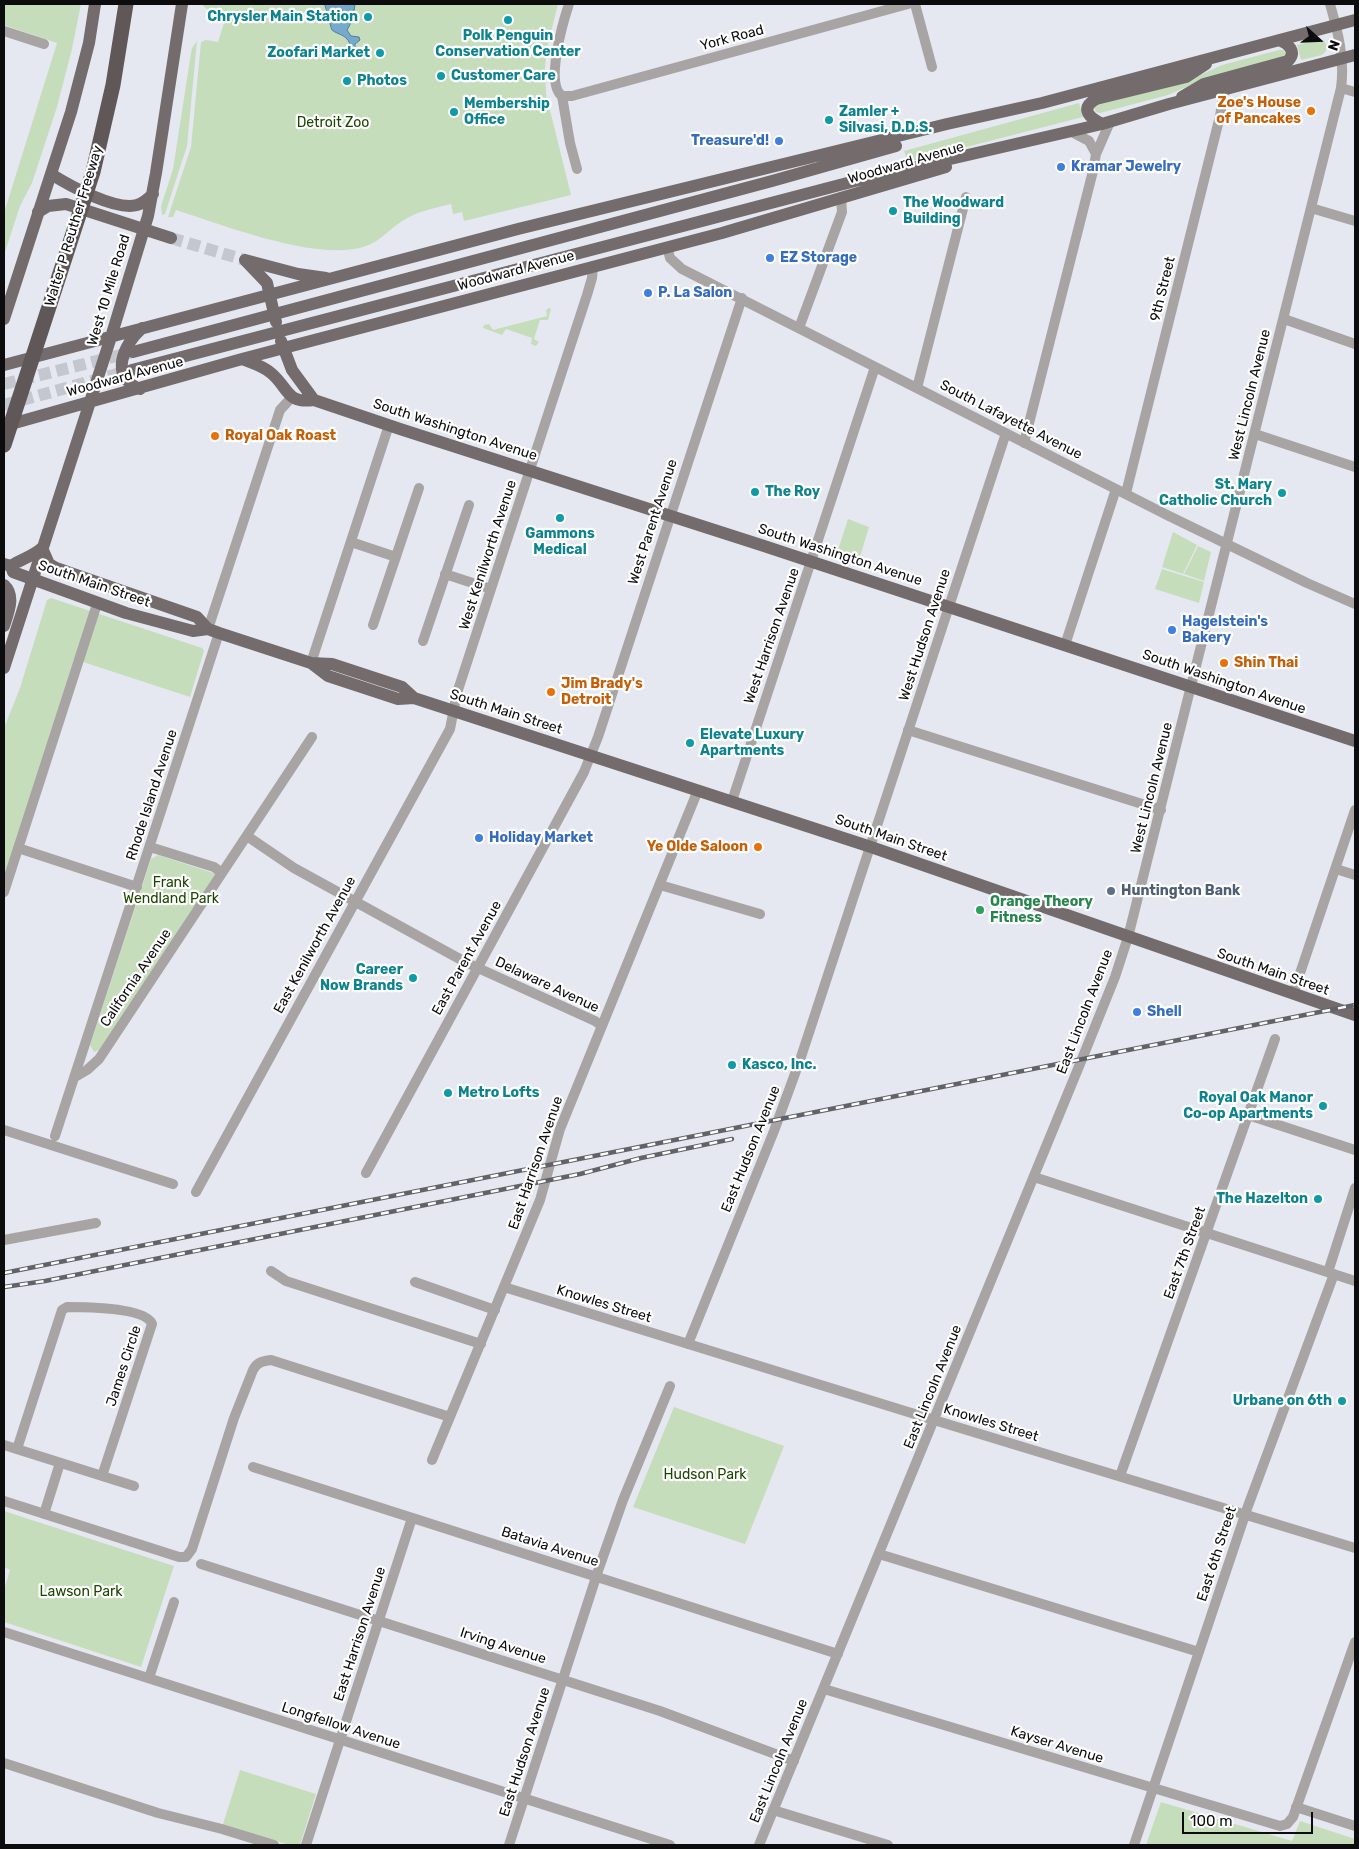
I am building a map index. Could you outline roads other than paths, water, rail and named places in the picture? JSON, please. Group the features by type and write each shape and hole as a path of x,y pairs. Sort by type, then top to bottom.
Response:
{"highway":[{"name":"Walter P Reuther Freeway","path":"4,444 93,172 114,85 126,4"}],"main road":[{"path":"4,319 78,89 89,43 95,4"},
{"name":"West 10 Mile Road","path":"4,668 144,229 153,194 182,4"},
{"name":"Woodward Avenue","path":"9,363 142,328 270,300 331,278 518,229 1030,106 1355,20"},
{"path":"1169,104 1204,84 1288,62 1292,54 1291,49 1279,40"},
{"path":"1169,104 1355,55"},
{"path":"1106,123 1089,115 1087,110 1090,102 1186,77 1219,56"},
{"name":"Woodward Avenue","path":"132,370 855,180 1072,132 1169,104"},
{"name":"Woodward Avenue","path":"132,352 772,181 1030,106"},
{"name":"Woodward Avenue","path":"4,426 140,389 242,359 282,345 722,233 1035,140"},
{"path":"51,174 71,186 90,194 129,206 145,202 153,194"},
{"path":"38,212 48,206 66,204 171,238"},
{"path":"314,400 296,377 282,345 267,283 245,260 298,274 331,278"},
{"path":"140,389 126,380 121,366 128,345 142,328"},
{"path":"242,359 271,373 292,397"},
{"name":"South Washington Avenue","path":"292,397 302,402 314,400 1355,741"},
{"path":"7,565 33,556 42,548"},
{"name":"South Main Street","path":"42,548 49,564 56,568 197,617 214,631"},
{"name":"South Main Street","path":"7,565 13,572 97,604 193,631 214,631 311,663 328,676 336,679 398,699 414,698 454,710 732,801 989,887 1355,1015"},
{"path":"4,586 10,593 10,600 4,626"},
{"path":"97,604 102,598 111,594 143,604 165,605"}],"street":[{"path":"569,4 557,48 556,90 562,96 570,143 577,169"},
{"name":"York Road","path":"562,96 572,96 908,4"},
{"path":"915,4 932,67"},
{"name":"West Lincoln Avenue","path":"1128,937 1341,88 1342,58 1330,4"},
{"path":"4,31 44,44"},
{"path":"1341,88 1355,92"},
{"name":"9th Street","path":"1065,645 1121,491 1220,116 1224,91"},
{"path":"1024,443 1096,154 1106,123"},
{"path":"1072,132 1089,141 1096,154"},
{"path":"798,328 841,216 841,197"},
{"path":"917,388 966,197"},
{"path":"1311,208 1355,221"},
{"name":"South Lafayette Avenue","path":"667,246 670,258 682,269 1227,545 1355,604"},
{"name":"West Kenilworth Avenue","path":"454,710 457,693 591,282 593,266"},
{"name":"West Parent Avenue","path":"591,755 742,298"},
{"path":"1284,319 1355,344"},
{"name":"West Harrison Avenue","path":"732,801 875,366"},
{"name":"Rhode Island Avenue","path":"55,1136 150,847 280,410 292,397"},
{"path":"311,663 389,425"},
{"name":"West Hudson Avenue","path":"871,847 1006,433"},
{"path":"1255,434 1355,467"},
{"path":"373,625 419,488"},
{"path":"423,641 469,505"},
{"path":"351,542 396,557"},
{"path":"445,574 491,589"},
{"path":"4,892 97,604"},
{"name":"East Kenilworth Avenue","path":"196,1192 450,729 454,710"},
{"path":"908,730 1161,810"},
{"name":"California Avenue","path":"75,1077 87,1070 99,1059 312,737"},
{"name":"East Parent Avenue","path":"366,1173 582,776 591,755"},
{"name":"East Harrison Avenue","path":"432,1460 540,1200 556,1138 698,790"},
{"path":"1293,994 1355,810"},
{"name":"Delaware Avenue","path":"247,836 294,868 477,968 595,1021 602,1026"},
{"path":"150,847 214,868 222,873"},
{"name":"East Hudson Avenue","path":"688,1344 792,1084 871,847"},
{"path":"18,848 137,887"},
{"path":"1336,869 1355,875"},
{"path":"660,885 760,914"},
{"name":"East Lincoln Avenue","path":"759,1845 1034,1177 1115,977 1128,937"},
{"name":"East 7th Street","path":"1120,1476 1275,1039"},
{"path":"1248,1115 1355,1150"},
{"path":"4,1130 173,1184"},
{"path":"1034,1177 1355,1281"},
{"name":"East 6th Street","path":"1134,1845 1245,1515 1331,1273 1355,1188"},
{"path":"4,1240 96,1223"},
{"path":"271,1271 286,1281 481,1344"},
{"path":"415,1282 495,1310"},
{"name":"Knowles Street","path":"504,1287 1355,1548"},
{"name":"James Circle","path":"17,1449 63,1308 118,1309 148,1318 152,1326 102,1476"},
{"path":"4,1501 179,1557 186,1557 191,1552 237,1410 253,1370 261,1362 271,1360 450,1418"},
{"name":"East Hudson Avenue","path":"509,1845 597,1576 624,1500 670,1386"},
{"path":"4,1445 134,1486"},
{"path":"44,1514 60,1463"},
{"name":"Batavia Avenue","path":"252,1467 838,1654"},
{"name":"East Harrison Avenue","path":"306,1845 412,1518"},
{"path":"879,1554 1199,1652"},
{"name":"Irving Avenue","path":"201,1564 660,1711 794,1761"},
{"path":"149,1678 174,1602"},
{"name":"Longfellow Avenue","path":"4,1632 670,1845"},
{"path":"1355,1642 1296,1807 1355,1826"},
{"name":"Kayser Avenue","path":"824,1689 1276,1825 1284,1825 1292,1817 1296,1807"},
{"path":"4,1762 158,1813 209,1825 274,1845"},
{"path":"774,1810 888,1845"}],"water":[{"path":"325,4 355,4 353,19 347,30 351,36 359,37 360,40 355,44 355,51 352,55 347,55 345,52 350,44 344,36 332,30"}],"tunnel":[{"path":"171,238 245,260"},
{"path":"4,384 133,352"},
{"path":"4,405 132,370"}],"railway":[{"path":"4,1273 1355,1005"},
{"path":"4,1287 45,1281 580,1174 641,1158 732,1139"}],"place":[{"name":"Chrysler Main Station","path":"368,17"},
{"name":"Polk Penguin Conservation Center","path":"508,20"},
{"name":"Zoofari Market","path":"380,53"},
{"name":"Customer Care","path":"441,76"},
{"name":"Photos","path":"347,81"},
{"name":"Zoe's House of Pancakes","path":"1311,111"},
{"name":"Membership Office","path":"454,112"},
{"name":"Zamler + Silvasi, D.D.S.","path":"829,120"},
{"name":"Treasure'd!","path":"779,141"},
{"name":"Kramar Jewelry","path":"1061,167"},
{"name":"The Woodward Building","path":"893,211"},
{"name":"EZ Storage","path":"770,258"},
{"name":"P. La Salon","path":"648,293"},
{"name":"Royal Oak Roast","path":"215,436"},
{"name":"The Roy","path":"755,492"},
{"name":"St. Mary Catholic Church","path":"1282,493"},
{"name":"Gammons Medical","path":"560,518"},
{"name":"Hagelstein's Bakery","path":"1172,630"},
{"name":"Shin Thai","path":"1224,663"},
{"name":"Jim Brady's Detroit","path":"551,692"},
{"name":"Elevate Luxury Apartments","path":"690,743"},
{"name":"Holiday Market","path":"479,838"},
{"name":"Ye Olde Saloon","path":"758,847"},
{"name":"Huntington Bank","path":"1111,891"},
{"name":"Orange Theory Fitness","path":"980,910"},
{"name":"Career Now Brands","path":"413,978"},
{"name":"Shell","path":"1137,1012"},
{"name":"Kasco, Inc.","path":"732,1065"},
{"name":"Metro Lofts","path":"448,1093"},
{"name":"Royal Oak Manor Co-op Apartments","path":"1323,1106"},
{"name":"The Hazelton","path":"1318,1199"},
{"name":"Urbane on 6th","path":"1342,1401"}],"park label":[{"name":"Detroit Zoo","path":"333,123"},
{"name":"Frank Wendland Park","path":"171,892"},
{"name":"Hudson Park","path":"705,1475"},
{"name":"Lawson Park","path":"81,1592"}]}
